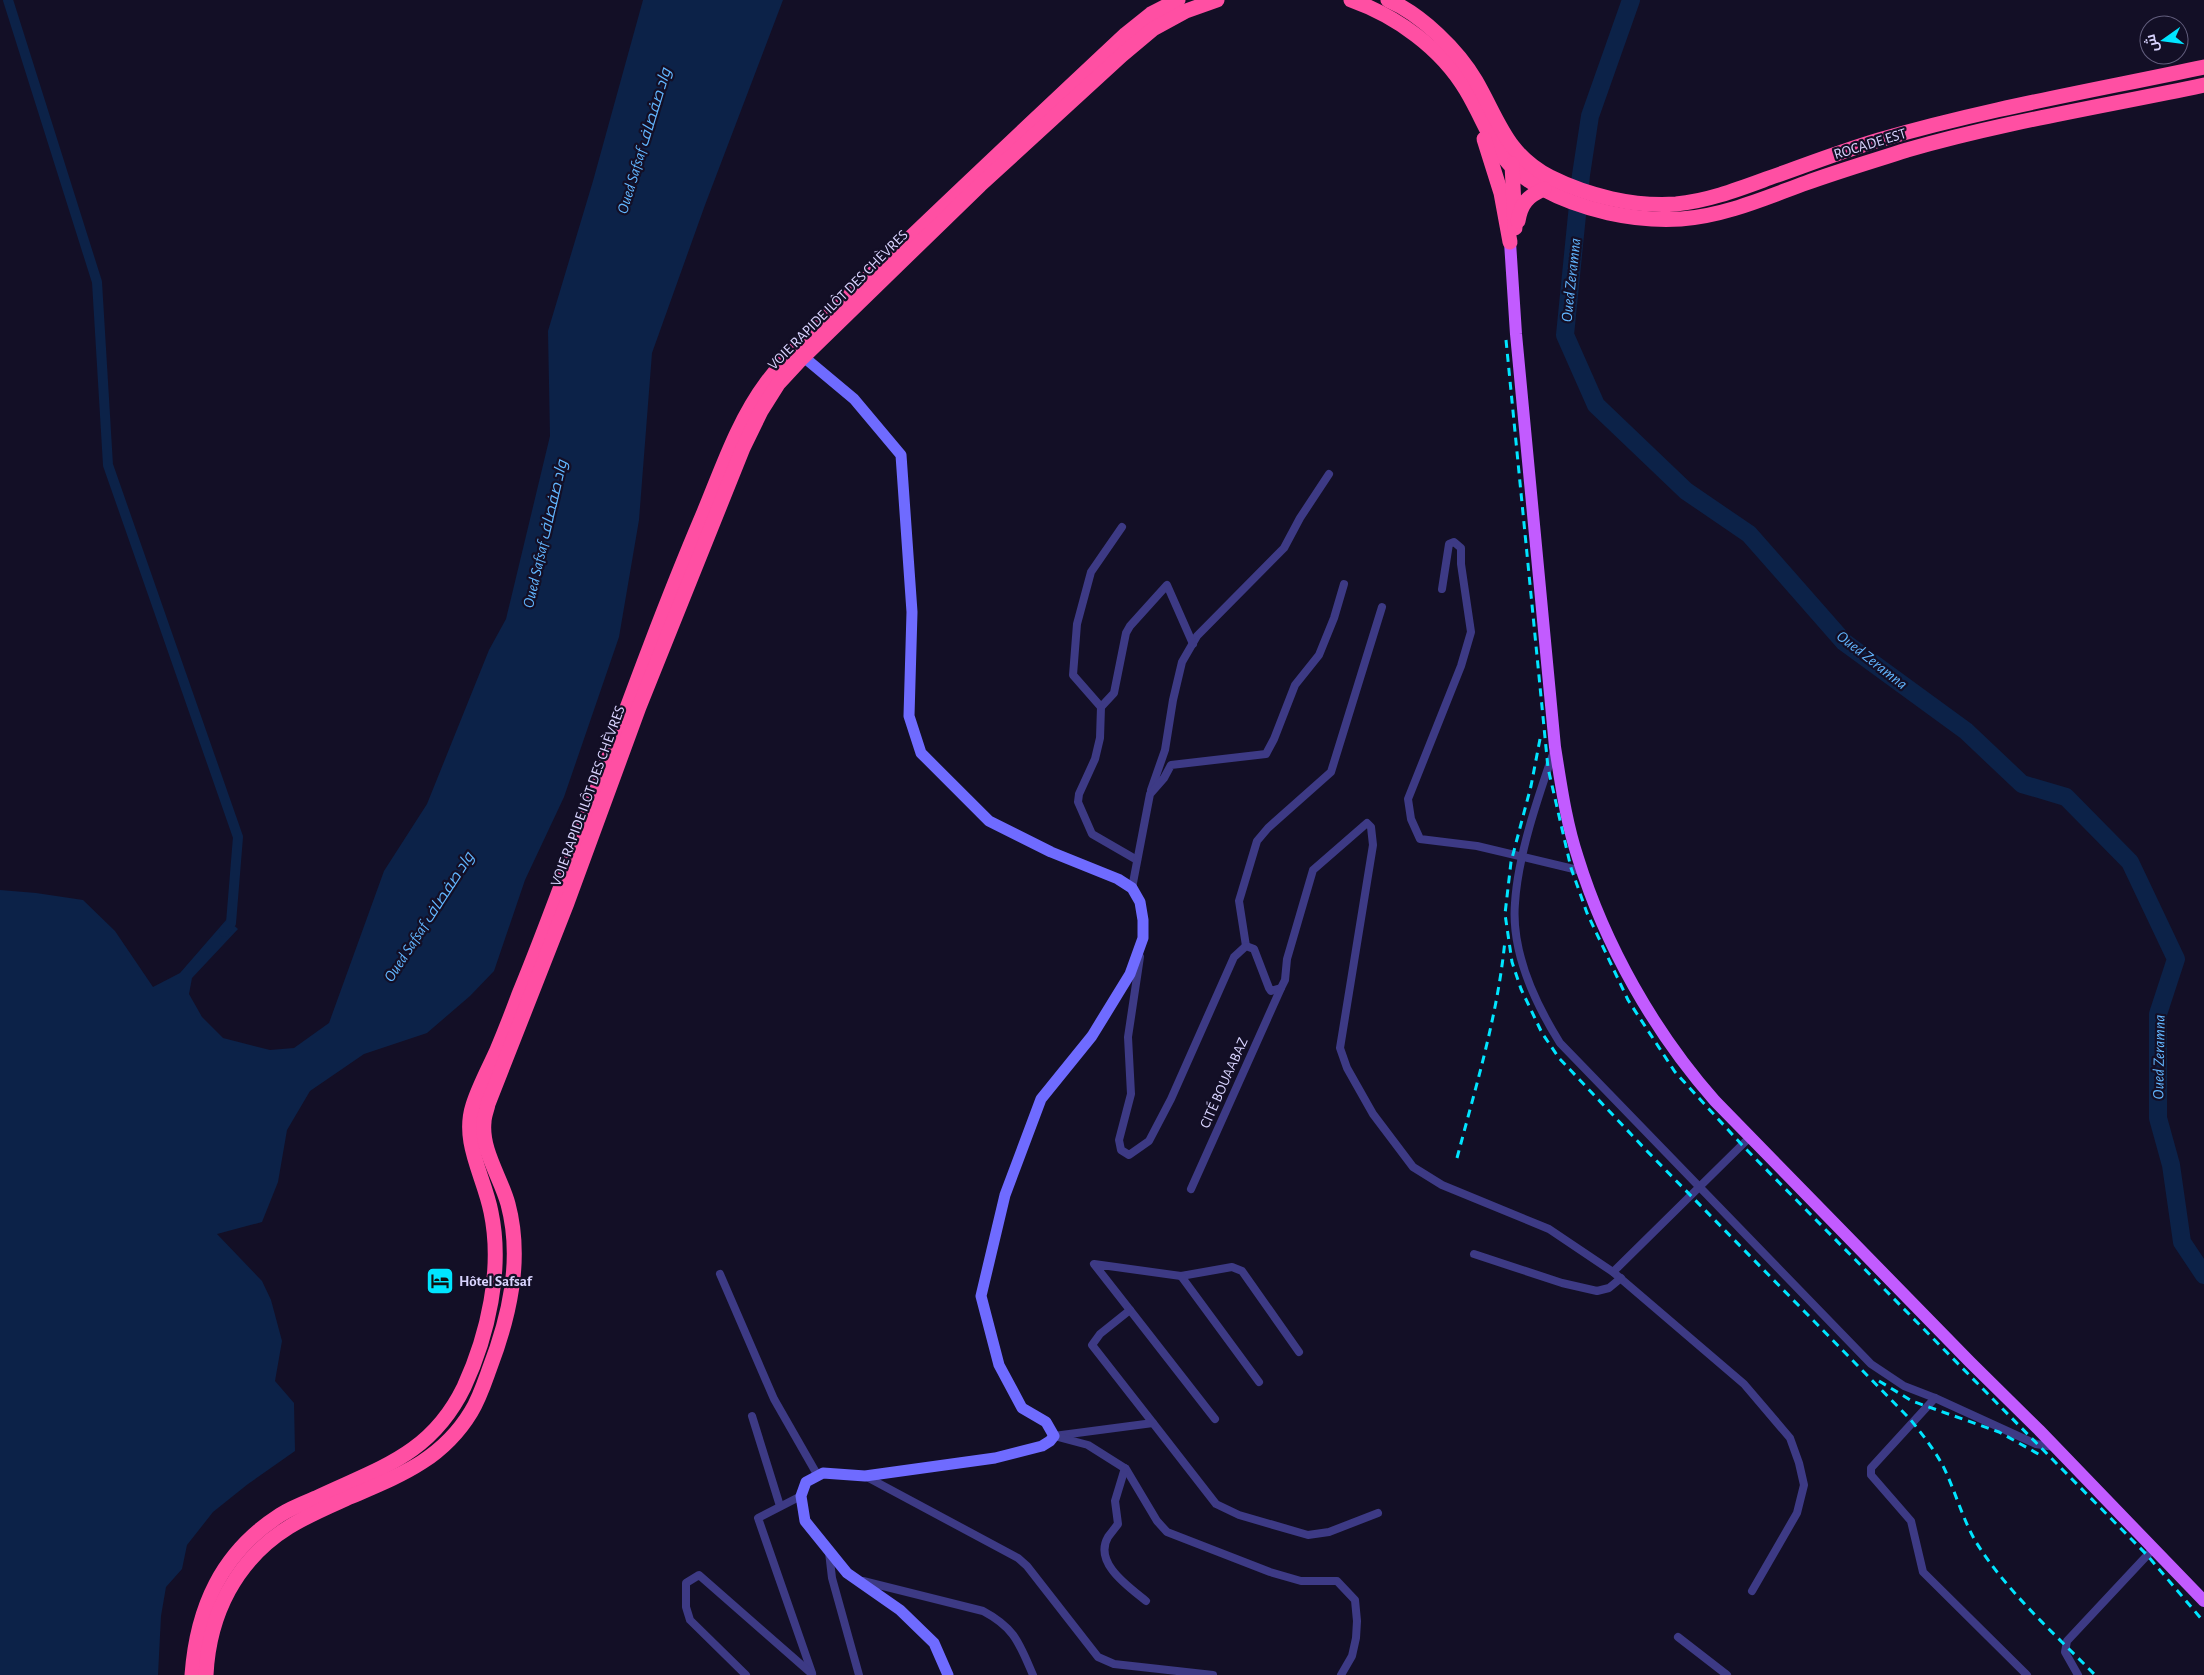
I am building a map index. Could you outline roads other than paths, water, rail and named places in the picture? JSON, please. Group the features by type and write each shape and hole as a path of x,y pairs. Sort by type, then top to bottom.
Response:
{"highway":[{"name":"VOIE RAPIDE ILÔT DES CHÈVRES","path":"206,1675 210,1639 221,1604 236,1576 260,1550 290,1526 400,1476 427,1459 447,1443 458,1430 471,1412 480,1394 504,1328 515,1265 514,1231 508,1204 484,1139 484,1122 488,1104 567,903 642,698 743,448 761,411 799,353 964,186 1126,34 1151,14 1178,0"},
{"name":"VOIE RAPIDE ILÔT DES CHÈVRES","path":"192,1675 194,1650 200,1621 209,1594 225,1566 249,1539 281,1514 386,1466 413,1450 433,1434 452,1409 465,1384 477,1354 488,1314 495,1246 493,1218 474,1157 470,1137 471,1112 526,979 673,585 738,432 764,386 1128,50 1153,29 1186,11 1217,0"},
{"path":"1351,0 1392,17 1446,63 1466,89 1493,145 1518,164"},
{"path":"1388,0 1425,23 1450,48 1474,78 1506,139 1518,164 1513,242"},
{"name":"ROCADE EST","path":"1518,164 1549,187 1581,205 1675,204 1702,200 1730,192 1843,152 1901,134 1981,114 2204,67"},
{"name":"ROCADE EST","path":"1603,204 1653,218 1681,218 1712,214 1748,204 1918,147 1973,133 2204,85"},
{"path":"1466,89 1501,193 1513,242"},
{"path":"1513,242 1524,202 1530,195 1549,187"}],"main road":[{"path":"1513,242 1516,334 1555,747 1564,800 1582,871 1605,928 1650,1014 1694,1078 2056,1447 2204,1602"}],"street":[{"path":"799,353 854,399 901,455 912,612 909,716 921,753 989,821 1051,852 1118,879 1132,888 1140,902 1143,938 1128,1037 1131,1094 1119,1140 1121,1150 1129,1155 1149,1141 1171,1099 1234,957 1246,946"},
{"path":"1132,888 1150,794 1165,750 1172,700 1182,662 1193,644 1216,616 1284,548 1300,518 1329,474"},
{"path":"1101,707 1073,675 1077,624 1091,572 1122,527"},
{"path":"1442,589 1449,544 1454,542 1461,548 1461,564 1471,632 1461,666 1408,799 1411,819 1420,839 1477,846 1582,871"},
{"path":"1150,794 1164,778 1171,765 1266,754 1295,685 1319,655 1334,618 1344,584"},
{"path":"1137,860 1092,834 1078,802 1079,794 1095,759 1100,738 1101,707 1114,693 1126,633 1130,626 1167,585 1193,644"},
{"path":"1246,946 1239,901 1257,841 1268,828 1331,772 1382,607"},
{"path":"1555,747 1522,856 1514,904 1517,936 1525,970 1548,1024 1569,1055 1870,1364 1904,1386 1936,1398 2036,1444 2056,1447"},
{"name":"CITÉ BOUAABAZ","path":"1191,1190 1285,980 1287,959 1313,870 1367,824 1371,827 1373,845 1340,1048 1347,1068 1374,1114 1413,1167 1442,1184 1549,1230 1613,1272"},
{"path":"1143,938 1130,974 1092,1036 1041,1099 1005,1195 981,1296 998,1365 1022,1408 1046,1422 1054,1436 1088,1445 1125,1468 1157,1520 1167,1532 1270,1572 1301,1581 1337,1581 1355,1600 1357,1621 1352,1656 1341,1675"},
{"path":"1246,946 1254,949 1271,991 1281,988"},
{"path":"1750,1137 1613,1272 1744,1384 1790,1438 1804,1485 1797,1513 1752,1592"},
{"path":"1474,1254 1562,1283 1597,1291 1609,1288 1621,1278"},
{"path":"1215,1419 1094,1264 1181,1276 1232,1266 1242,1271 1299,1352"},
{"path":"720,1274 774,1399 818,1476"},
{"path":"1181,1276 1259,1382"},
{"path":"1130,1310 1100,1334 1092,1345 1216,1504 1239,1515 1308,1535 1328,1532 1378,1513"},
{"path":"1936,1398 1870,1468 1871,1475 1911,1521 1923,1572 2027,1675"},
{"path":"752,1416 780,1506"},
{"path":"948,1675 934,1643 900,1610 847,1573 805,1521 801,1496 806,1482 823,1473 865,1476 995,1458 1042,1446 1054,1436 1152,1423"},
{"path":"1125,1468 1115,1501 1118,1524 1107,1539 1105,1555 1117,1578 1146,1601"},
{"path":"865,1476 1018,1558 1027,1566 1098,1657 1114,1664 1213,1675"},
{"path":"801,1496 758,1518 812,1674"},
{"path":"2078,1675 2065,1652 2067,1641 2154,1548"},
{"path":"828,1550 832,1578 859,1675"},
{"path":"746,1675 690,1620 686,1607 686,1583 699,1574 812,1674"},
{"path":"856,1579 983,1611 1000,1620 1012,1632 1033,1675"},
{"path":"1678,1636 1727,1675"}],"water":[{"name":"Oued Safsaf واد صفصاف","path":"643,0 783,0 705,205 652,353 639,520 619,637 564,797 525,880 494,971 470,996 427,1033 364,1054 310,1091 287,1130 278,1182 262,1222 217,1234 262,1281 271,1300 282,1341 275,1381 294,1403 295,1451 248,1484 213,1512 187,1545 182,1569 166,1587 161,1616 158,1675 0,1675 0,890 83,900 115,931 153,987 180,973 227,919 238,929 192,978 189,994 202,1017 223,1038 270,1050 294,1048 329,1023 384,871 427,804 489,650 506,619 550,436 548,331 593,181"}],"waterway":[{"path":"8,0 97,282 108,465 238,837 231,923 224,932"},
{"name":"Oued Zeramna","path":"1631,0 1590,116 1581,175 1565,335 1596,405 1686,491 1749,534 1844,642 1966,731 2022,784 2066,797 2130,862 2176,959 2158,1014 2158,1118 2171,1165 2182,1242 2204,1275"}],"railway":[{"path":"1506,340 1548,768 1571,868 1587,913 1628,1000 1675,1072 1742,1145 2147,1555 2204,1622"},
{"path":"1540,739 1531,786 1511,862 1505,914 1512,962 1521,989 1542,1033 1559,1058 1646,1150 1910,1419 1943,1466 1971,1533 1988,1560 2016,1595 2095,1675"},
{"path":"1457,1158 1492,1023 1505,940"},
{"path":"1879,1381 1912,1401 1999,1432 2042,1456"}],"place":[{"name":"Hôtel Safsaf","path":"440,1281"}]}
